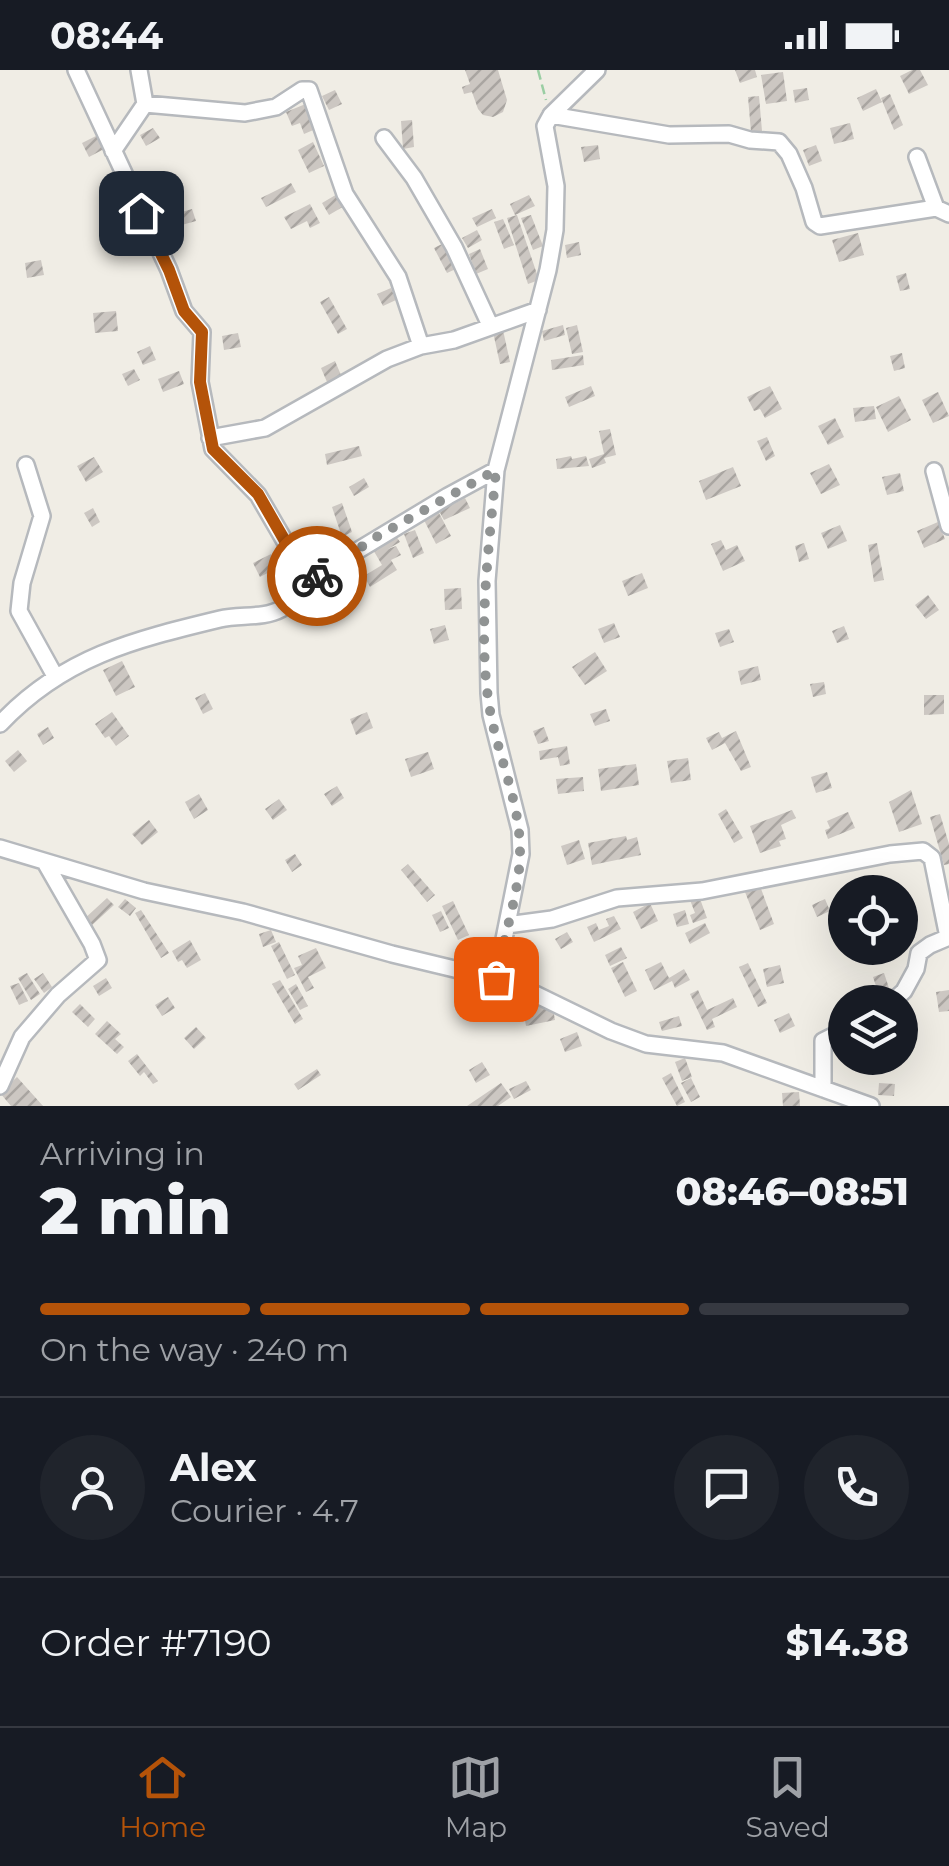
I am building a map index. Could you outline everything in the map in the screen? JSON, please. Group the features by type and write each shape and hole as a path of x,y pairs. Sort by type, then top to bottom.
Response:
{"street":[{"path":"76,70 169,270 177,298 202,332 200,382 213,449 258,494 308,581"},
{"path":"112,151 146,104 139,70"},
{"path":"496,979 520,854 520,830 489,693 486,581 496,470 548,270 557,206 545,126 596,70"},
{"path":"146,104 262,112 309,90 345,194 398,277 421,346"},
{"path":"551,116 669,135 729,134 779,142 789,154 814,222 820,226 942,211 916,157"},
{"path":"384,138 414,178 454,246 490,324"},
{"path":"210,438 276,423 358,374 421,346 454,340 538,310"},
{"path":"26,465 42,516 22,583 19,611 55,676"},
{"path":"0,724 55,676 98,653 233,616 273,612 292,601 308,581 496,470"},
{"path":"934,470 949,526"},
{"path":"0,848 46,864 496,979 646,1044 723,1053 824,1089 837,1100 871,1106"},
{"path":"507,925 552,919 617,898 702,891 923,851 932,858 948,937 919,954 907,985"},
{"path":"0,1086 22,1037 58,995 98,960 46,864"},
{"path":"824,1089 823,1041 828,1038"}],"path":[{"path":"538,70 551,116"}],"building":[{"path":"465,70 498,70 507,100 503,112 493,117 483,115 472,92 464,94 462,87 470,84"},
{"path":"735,70 755,70 757,77 740,83"},
{"path":"920,70 928,85 909,94 900,76"},
{"path":"783,72 787,101 766,104 761,75"},
{"path":"807,88 809,100 795,103 793,90"},
{"path":"876,89 882,102 863,111 857,98"},
{"path":"335,90 342,104 329,110 322,96"},
{"path":"890,94 903,125 894,130 881,98"},
{"path":"759,96 762,131 751,132 748,97"},
{"path":"308,103 318,128 304,134 300,123 292,126 286,112"},
{"path":"412,120 414,147 403,149 401,121"},
{"path":"850,123 854,139 834,144 830,128"},
{"path":"153,128 160,138 146,146 140,135"},
{"path":"98,135 104,149 89,157 82,143"},
{"path":"313,142 324,166 309,173 298,150"},
{"path":"598,145 600,159 584,162 581,147"},
{"path":"816,145 822,161 809,166 803,150"},
{"path":"291,183 296,192 266,207 261,198"},
{"path":"339,193 346,205 329,215 322,203"},
{"path":"529,195 535,206 515,215 510,204"},
{"path":"310,204 320,223 310,228 307,221 291,229 284,217"},
{"path":"192,209 196,221 178,226 175,214"},
{"path":"492,209 496,218 477,227 472,218"},
{"path":"517,215 539,280 528,284 507,218"},
{"path":"531,215 543,246 533,250 521,218"},
{"path":"503,219 514,245 504,249 494,222"},
{"path":"477,230 482,240 468,248 462,238"},
{"path":"858,233 864,255 839,262 832,240"},
{"path":"446,242 458,268 447,273 434,248"},
{"path":"579,242 581,255 567,258 565,245"},
{"path":"480,249 488,269 476,274 469,254"},
{"path":"41,260 44,275 27,278 25,263"},
{"path":"906,273 910,289 900,291 896,276"},
{"path":"391,288 396,300 383,306 377,294"},
{"path":"329,297 347,329 338,334 320,302"},
{"path":"116,311 118,331 95,333 93,313"},
{"path":"563,325 565,335 544,341 542,331"},
{"path":"577,325 583,352 572,354 566,328"},
{"path":"503,330 510,362 500,364 493,332"},
{"path":"238,333 241,347 224,350 222,336"},
{"path":"150,346 156,360 143,365 137,352"},
{"path":"902,353 905,368 894,371 890,356"},
{"path":"583,355 584,365 552,370 551,360"},
{"path":"335,361 341,375 327,382 321,368"},
{"path":"134,369 140,380 128,386 122,374"},
{"path":"179,371 184,384 163,392 158,379"},
{"path":"591,386 595,396 569,407 565,397"},
{"path":"770,386 782,409 765,418 760,409 754,411 747,397"},
{"path":"938,392 949,416 933,423 922,400"},
{"path":"899,396 911,420 888,432 876,407"},
{"path":"874,406 876,419 855,422 853,408"},
{"path":"835,418 844,437 828,445 818,426"},
{"path":"610,429 616,455 604,458 606,463 592,468 589,459 604,454 599,431"},
{"path":"767,437 775,456 766,461 757,441"},
{"path":"359,446 362,456 327,465 325,454"},
{"path":"586,456 589,466 557,469 556,459"},
{"path":"94,457 103,472 86,482 77,466"},
{"path":"829,464 840,485 821,494 810,473"},
{"path":"733,467 741,486 706,500 699,481"},
{"path":"900,473 904,491 887,495 882,477"},
{"path":"364,478 369,487 354,496 349,487"},
{"path":"465,498 470,508 444,520 439,511"},
{"path":"342,503 352,532 342,537 332,507"},
{"path":"93,508 100,522 92,527 84,513"},
{"path":"438,511 451,536 436,544 423,518"},
{"path":"938,522 945,539 924,548 917,531"},
{"path":"840,525 847,541 828,549 821,533"},
{"path":"415,530 424,553 413,558 404,534"},
{"path":"394,533 400,542 388,549 396,546 401,555 391,560 397,570 370,587 364,576 382,565 372,548"},
{"path":"721,540 726,550 737,545 745,561 723,571 711,544"},
{"path":"804,543 809,559 799,562 795,546"},
{"path":"877,543 884,580 874,582 868,545"},
{"path":"271,554 277,568 260,577 253,563"},
{"path":"642,573 648,588 628,596 622,581"},
{"path":"461,588 462,609 445,610 444,589"},
{"path":"928,595 939,610 926,619 915,605"},
{"path":"614,623 620,637 604,643 598,629"},
{"path":"445,625 449,640 434,644 430,629"},
{"path":"844,626 849,639 837,643 832,631"},
{"path":"729,629 734,642 720,647 715,633"},
{"path":"595,652 607,671 585,685 572,667"},
{"path":"122,661 135,687 116,696 103,670"},
{"path":"758,666 761,680 741,685 738,671"},
{"path":"824,682 826,694 813,697 810,684"},
{"path":"205,693 213,709 203,714 195,698"},
{"path":"924,695 944,695 944,714 924,715"},
{"path":"606,709 610,721 595,726 590,714"},
{"path":"112,712 129,736 116,746 95,724"},
{"path":"367,712 373,728 356,735 350,719"},
{"path":"48,727 54,738 43,745 37,734"},
{"path":"544,727 549,741 538,744 533,731"},
{"path":"736,731 751,767 741,771 725,743 712,750 706,738 719,732 722,738"},
{"path":"567,746 570,764 560,766 558,757 540,760 539,751"},
{"path":"18,750 27,761 14,772 5,761"},
{"path":"428,752 434,769 411,777 405,759"},
{"path":"688,758 691,780 671,783 667,761"},
{"path":"636,764 639,785 601,791 598,769"},
{"path":"827,772 832,788 816,793 811,777"},
{"path":"583,777 584,791 558,794 556,779"},
{"path":"337,786 344,798 332,806 324,794"},
{"path":"911,790 922,824 899,832 889,802"},
{"path":"199,794 208,810 194,819 185,802"},
{"path":"279,799 287,810 273,820 265,809"},
{"path":"726,809 743,838 734,843 718,814"},
{"path":"792,810 796,818 781,825 786,839 779,841 781,846 760,853 750,826"},
{"path":"848,812 855,828 828,839 827,821"},
{"path":"940,814 949,844 949,864 944,865 930,817"},
{"path":"149,820 158,832 142,845 132,834"},
{"path":"626,836 627,840 637,837 641,855 592,865 588,843"},
{"path":"579,840 585,859 567,865 561,846"},
{"path":"295,854 302,865 292,872 285,860"},
{"path":"408,864 435,895 427,902 401,870"},
{"path":"760,886 774,924 760,930 745,892"},
{"path":"699,896 707,918 693,923 690,915 695,913 690,900"},
{"path":"107,898 114,905 90,927 83,920"},
{"path":"125,899 136,908 130,916 118,907"},
{"path":"825,899 828,912 817,917 812,905"},
{"path":"453,901 469,935 458,940 442,906"},
{"path":"650,903 658,921 641,929 633,912"},
{"path":"141,910 169,953 161,958 135,913"},
{"path":"685,910 689,924 677,927 673,914"},
{"path":"441,911 449,928 440,932 432,915"},
{"path":"614,916 621,929 594,942 587,927 596,923 599,930 609,926 606,919"},
{"path":"705,923 710,933 690,944 685,933"},
{"path":"271,930 276,942 263,947 259,934"},
{"path":"567,932 573,942 561,949 555,939"},
{"path":"190,940 201,960 187,968 172,951"},
{"path":"279,942 295,975 287,979 271,946"},
{"path":"621,947 627,958 610,966 605,955"},
{"path":"316,948 326,968 308,977 314,988 306,992 294,968 302,965 298,956"},
{"path":"623,962 637,991 625,997 611,968"},
{"path":"661,962 669,978 684,969 690,980 675,988 672,981 654,990 645,970"},
{"path":"748,963 767,1003 758,1007 739,967"},
{"path":"780,965 784,983 767,987 763,969"},
{"path":"27,973 40,994 31,1000 18,978"},
{"path":"43,973 52,987 44,993 34,979"},
{"path":"884,973 888,985 876,985 873,977"},
{"path":"106,978 112,988 99,996 93,986"},
{"path":"280,980 303,1019 295,1024 272,984"},
{"path":"19,983 28,1001 19,1005 10,986"},
{"path":"296,984 308,1006 300,1010 288,989"},
{"path":"698,990 707,1010 733,998 737,1007 712,1019 715,1027 707,1030 690,994"},
{"path":"949,990 949,1011 939,1012 936,992"},
{"path":"168,997 175,1008 162,1016 155,1005"},
{"path":"552,1003 555,1020 526,1026 523,1009"},
{"path":"80,1004 95,1019 88,1027 72,1012"},
{"path":"789,1013 795,1026 780,1033 774,1020"},
{"path":"679,1016 682,1026 662,1031 659,1022"},
{"path":"107,1021 121,1034 115,1039 124,1047 117,1054 95,1034"},
{"path":"196,1027 206,1038 194,1049 184,1038"},
{"path":"577,1032 582,1046 565,1052 560,1039"},
{"path":"137,1054 158,1081 153,1084 144,1072 140,1076 128,1061"},
{"path":"685,1058 692,1077 682,1081 675,1062"},
{"path":"482,1062 490,1075 476,1083 469,1070"},
{"path":"317,1069 321,1075 298,1090 294,1084"},
{"path":"671,1073 685,1102 677,1106 662,1078"},
{"path":"17,1077 43,1106 11,1106 0,1093"},
{"path":"691,1078 700,1097 691,1102 681,1083"},
{"path":"526,1081 531,1090 514,1099 509,1089"},
{"path":"501,1083 511,1097 498,1106 467,1106"},
{"path":"879,1083 895,1084 894,1096 878,1095"},
{"path":"799,1092 800,1106 783,1106 782,1093"}],"way so far":[{"path":"317,576 378,536 496,470 486,581 489,693 520,830 520,854 496,979"}],"route":[{"path":"141,213 169,270 177,298 202,332 200,382 213,449 258,494 308,581 317,576"}]}
